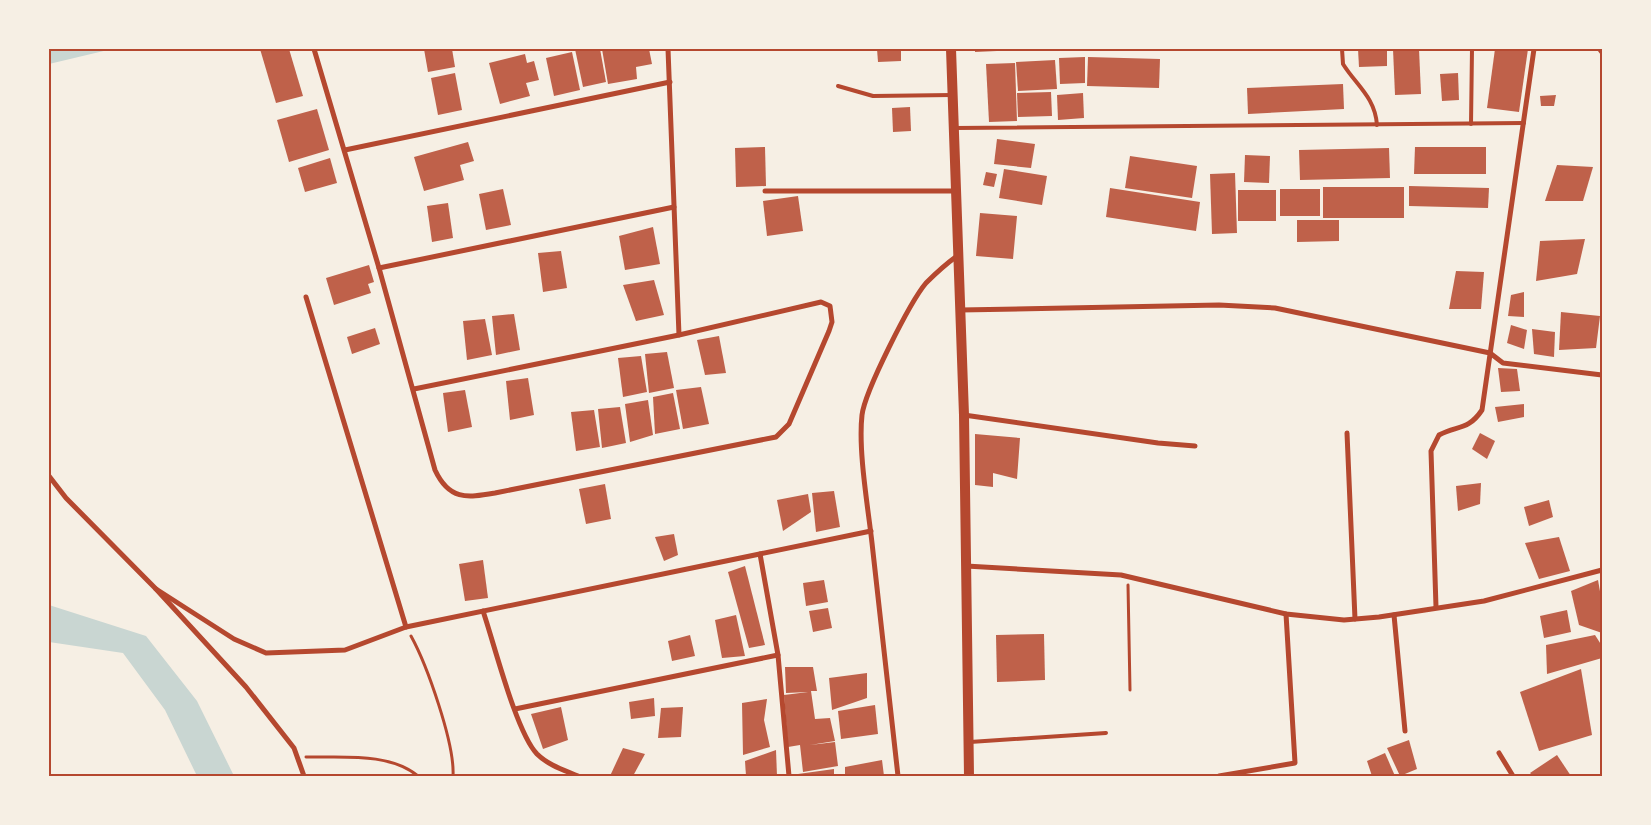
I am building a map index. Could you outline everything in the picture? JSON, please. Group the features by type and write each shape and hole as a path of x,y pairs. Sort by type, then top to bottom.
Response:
{"main road":[{"path":"951,49 964,415 969,776"}],"street":[{"path":"314,49 380,268 435,470 441,482 453,493 463,497 495,493 769,439 781,433 789,424 832,322 830,306 821,302 679,335 414,389"},
{"path":"668,49 679,335"},
{"path":"1436,608 1431,451 1439,435 1466,426 1476,419 1482,410 1534,49"},
{"path":"345,150 670,82"},
{"path":"765,190 955,191"},
{"path":"380,268 674,207"},
{"path":"898,776 862,443 862,416 865,403 912,304 925,284 957,256"},
{"path":"306,297 406,627"},
{"path":"959,310 1220,305 1275,308 1490,353 1502,363 1602,375"},
{"path":"964,415 1158,443 1196,446"},
{"path":"1347,433 1355,619"},
{"path":"49,476 66,498 156,589 246,687 285,735 298,756 304,776"},
{"path":"156,589 234,639 266,653 345,650 406,627 871,531"},
{"path":"760,554 778,655 789,776"},
{"path":"966,566 1072,570 1128,576 1286,614 1355,619 1484,601 1602,570"},
{"path":"483,611 515,709 529,744 547,762 578,776"},
{"path":"1219,776 1295,763 1286,614"},
{"path":"1394,615 1405,731"},
{"path":"515,709 778,655"},
{"path":"1499,753 1513,776"}],"lane":[{"path":"1342,49 1343,64 1358,80 1376,112 1377,124"},
{"path":"1471,124 1472,49"},
{"path":"1599,49 1602,52"},
{"path":"838,86 872,96 952,95"},
{"path":"953,128 1524,123"},
{"path":"968,742 1106,733"}],"path":[{"path":"1128,576 1130,690"},
{"path":"406,627 417,647 437,700 453,764 453,776"},
{"path":"298,756 385,760 403,765 418,776"}],"shaded area":[{"path":"49,49 112,49 49,64"},
{"path":"49,605 146,636 197,701 234,776 197,776 165,710 123,653 49,642"}],"building":[{"path":"260,49 289,49 303,96 276,103"},
{"path":"424,49 452,49 455,67 428,72"},
{"path":"575,49 600,49 606,82 583,87"},
{"path":"602,49 649,49 652,64 636,67 637,79 608,84"},
{"path":"877,49 901,49 901,61 878,62"},
{"path":"975,49 997,49 997,51 975,52"},
{"path":"1358,49 1387,49 1387,66 1359,67"},
{"path":"1393,49 1419,49 1421,94 1395,95"},
{"path":"1495,49 1528,49 1519,112 1487,108"},
{"path":"572,52 580,90 554,96 546,58"},
{"path":"525,54 527,63 534,61 539,80 526,83 530,96 500,104 489,63"},
{"path":"1085,57 1085,83 1060,84 1059,58"},
{"path":"1088,57 1160,59 1159,88 1087,86"},
{"path":"1055,60 1057,89 1018,91 1016,62"},
{"path":"1015,63 1017,121 989,122 986,64"},
{"path":"455,73 462,110 438,115 431,78"},
{"path":"1458,73 1459,100 1442,101 1440,74"},
{"path":"1343,84 1344,109 1248,114 1247,88"},
{"path":"1051,92 1052,116 1018,117 1017,93"},
{"path":"1083,93 1084,118 1058,120 1057,95"},
{"path":"1556,95 1554,106 1541,106 1540,96"},
{"path":"910,107 911,131 893,132 892,108"},
{"path":"317,109 329,150 289,162 277,120"},
{"path":"997,139 1035,144 1031,168 994,164"},
{"path":"468,142 474,161 460,165 464,180 424,191 414,157"},
{"path":"765,147 766,186 736,187 735,148"},
{"path":"1415,147 1486,147 1486,174 1414,174"},
{"path":"1389,148 1390,178 1300,180 1299,150"},
{"path":"1245,155 1270,156 1269,183 1244,182"},
{"path":"1130,156 1197,166 1192,198 1125,188"},
{"path":"330,158 337,183 305,192 298,168"},
{"path":"1557,165 1593,167 1583,201 1545,201"},
{"path":"1004,169 1047,176 1042,205 999,198"},
{"path":"986,172 997,174 994,187 983,185"},
{"path":"1235,173 1237,233 1212,234 1210,174"},
{"path":"1409,186 1489,188 1488,208 1409,206"},
{"path":"1323,187 1404,187 1404,218 1323,218"},
{"path":"1110,188 1200,202 1196,231 1106,217"},
{"path":"503,189 511,225 486,230 479,194"},
{"path":"1280,189 1320,189 1320,216 1280,216"},
{"path":"1238,190 1276,190 1276,221 1238,221"},
{"path":"798,196 803,231 767,236 763,201"},
{"path":"448,203 453,238 432,242 427,206"},
{"path":"980,213 1017,216 1013,259 976,256"},
{"path":"1297,220 1339,220 1339,241 1297,242"},
{"path":"653,227 660,264 625,270 619,236"},
{"path":"1585,239 1577,274 1536,281 1540,241"},
{"path":"561,251 567,288 543,292 538,253"},
{"path":"369,265 374,282 368,284 371,293 334,305 326,278"},
{"path":"1456,271 1484,272 1481,309 1449,309"},
{"path":"654,280 664,315 636,321 623,285"},
{"path":"1524,292 1524,317 1508,316 1511,295"},
{"path":"1561,312 1600,316 1596,348 1559,350"},
{"path":"514,314 520,350 496,355 492,316"},
{"path":"485,319 492,355 467,360 463,321"},
{"path":"1511,325 1527,330 1524,349 1507,343"},
{"path":"375,328 380,344 352,354 347,337"},
{"path":"1532,329 1555,332 1554,357 1534,354"},
{"path":"719,336 726,373 705,375 697,340"},
{"path":"667,352 674,388 649,393 645,354"},
{"path":"641,356 647,392 623,397 618,358"},
{"path":"1498,368 1517,369 1520,391 1501,392"},
{"path":"528,378 534,415 510,420 506,381"},
{"path":"701,387 709,424 683,429 676,390"},
{"path":"465,390 472,427 448,432 443,393"},
{"path":"673,393 680,429 655,434 653,397"},
{"path":"648,400 653,435 630,442 625,404"},
{"path":"1524,404 1524,417 1498,422 1495,407"},
{"path":"620,407 626,443 602,448 598,409"},
{"path":"594,410 600,447 576,451 571,412"},
{"path":"1480,433 1495,441 1487,459 1472,449"},
{"path":"975,434 1020,438 1017,479 993,473 993,487 975,485"},
{"path":"1481,483 1480,504 1458,511 1456,486"},
{"path":"605,484 611,519 586,524 579,489"},
{"path":"834,491 840,527 816,532 812,493"},
{"path":"808,494 811,512 783,531 777,500"},
{"path":"1549,500 1553,517 1529,526 1524,507"},
{"path":"674,534 678,555 664,561 655,537"},
{"path":"1559,537 1570,571 1539,579 1525,543"},
{"path":"483,560 488,598 465,601 459,564"},
{"path":"745,566 765,645 749,648 728,572"},
{"path":"824,580 828,602 806,606 803,583"},
{"path":"1598,580 1602,603 1602,633 1579,625 1571,591"},
{"path":"828,608 832,628 813,632 809,611"},
{"path":"1567,610 1571,632 1544,638 1540,616"},
{"path":"736,615 745,656 722,658 715,620"},
{"path":"1044,634 1045,680 997,682 996,635"},
{"path":"690,635 695,656 672,661 668,641"},
{"path":"1595,635 1602,646 1602,658 1547,674 1546,645"},
{"path":"785,667 813,667 817,691 811,691 815,719 830,718 835,741 810,745 835,742 838,766 803,772 800,745 788,747 784,695 808,692 786,693"},
{"path":"1581,669 1592,735 1539,751 1520,692"},
{"path":"867,673 867,698 832,710 829,678"},
{"path":"654,698 655,716 631,719 629,702"},
{"path":"767,699 764,720 770,747 743,755 742,703"},
{"path":"875,705 878,734 841,739 838,711"},
{"path":"561,707 568,740 543,749 531,714"},
{"path":"683,707 681,737 658,738 661,708"},
{"path":"1409,740 1417,769 1400,776 1387,748"},
{"path":"623,748 645,754 633,776 610,776"},
{"path":"776,750 777,776 746,776 745,761"},
{"path":"1385,753 1395,776 1372,776 1367,761"},
{"path":"1557,755 1571,776 1533,776 1530,773"},
{"path":"882,760 884,776 845,776 845,767"},
{"path":"834,769 834,776 798,776 798,774"}]}
